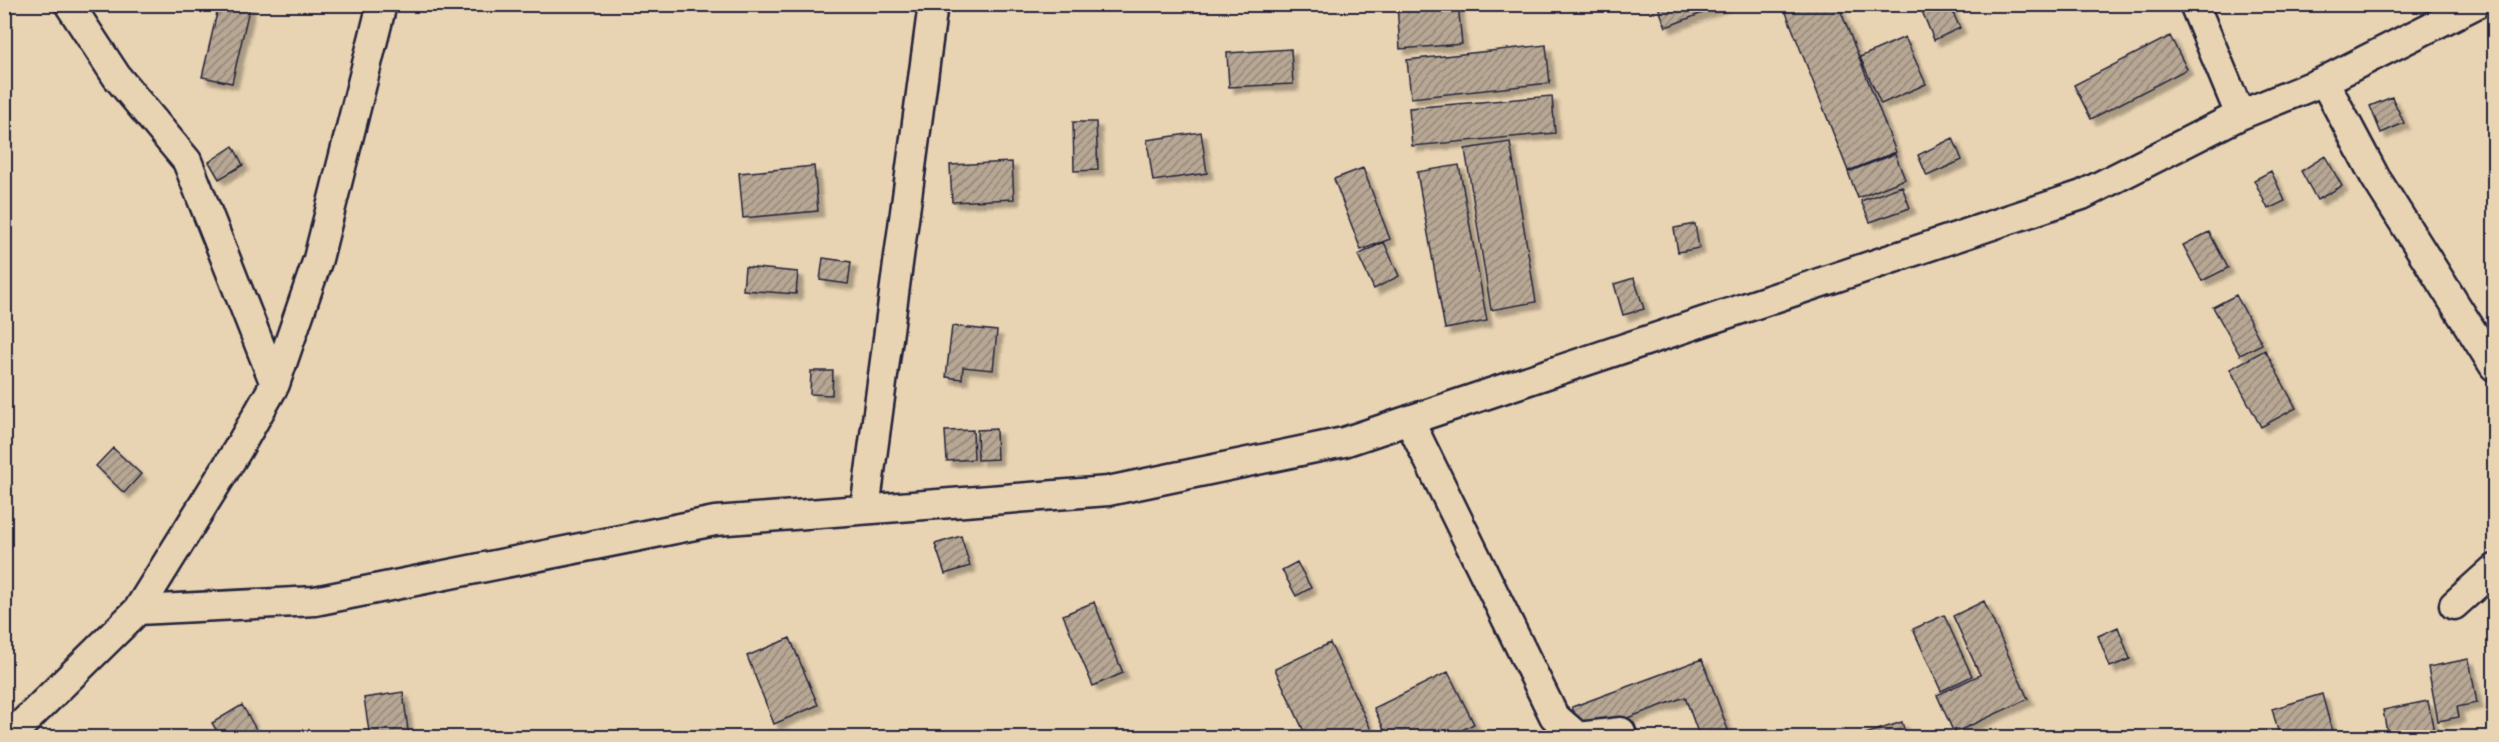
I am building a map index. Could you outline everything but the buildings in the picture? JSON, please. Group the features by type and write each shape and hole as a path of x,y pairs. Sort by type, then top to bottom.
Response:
{"street":[{"path":"69,4 117,77 187,161 274,384"},
{"path":"8,738 138,610 238,449 274,384 318,259 382,4"},
{"path":"865,509 933,4"},
{"path":"2194,4 2240,115"},
{"path":"138,610 315,601 715,520 1108,491 1344,442 2082,195 2240,115 2324,81 2476,4"},
{"path":"2324,81 2375,177 2494,366"},
{"path":"1409,420 1554,716 1578,737 1621,732"},
{"path":"2454,605 2494,569"}]}
